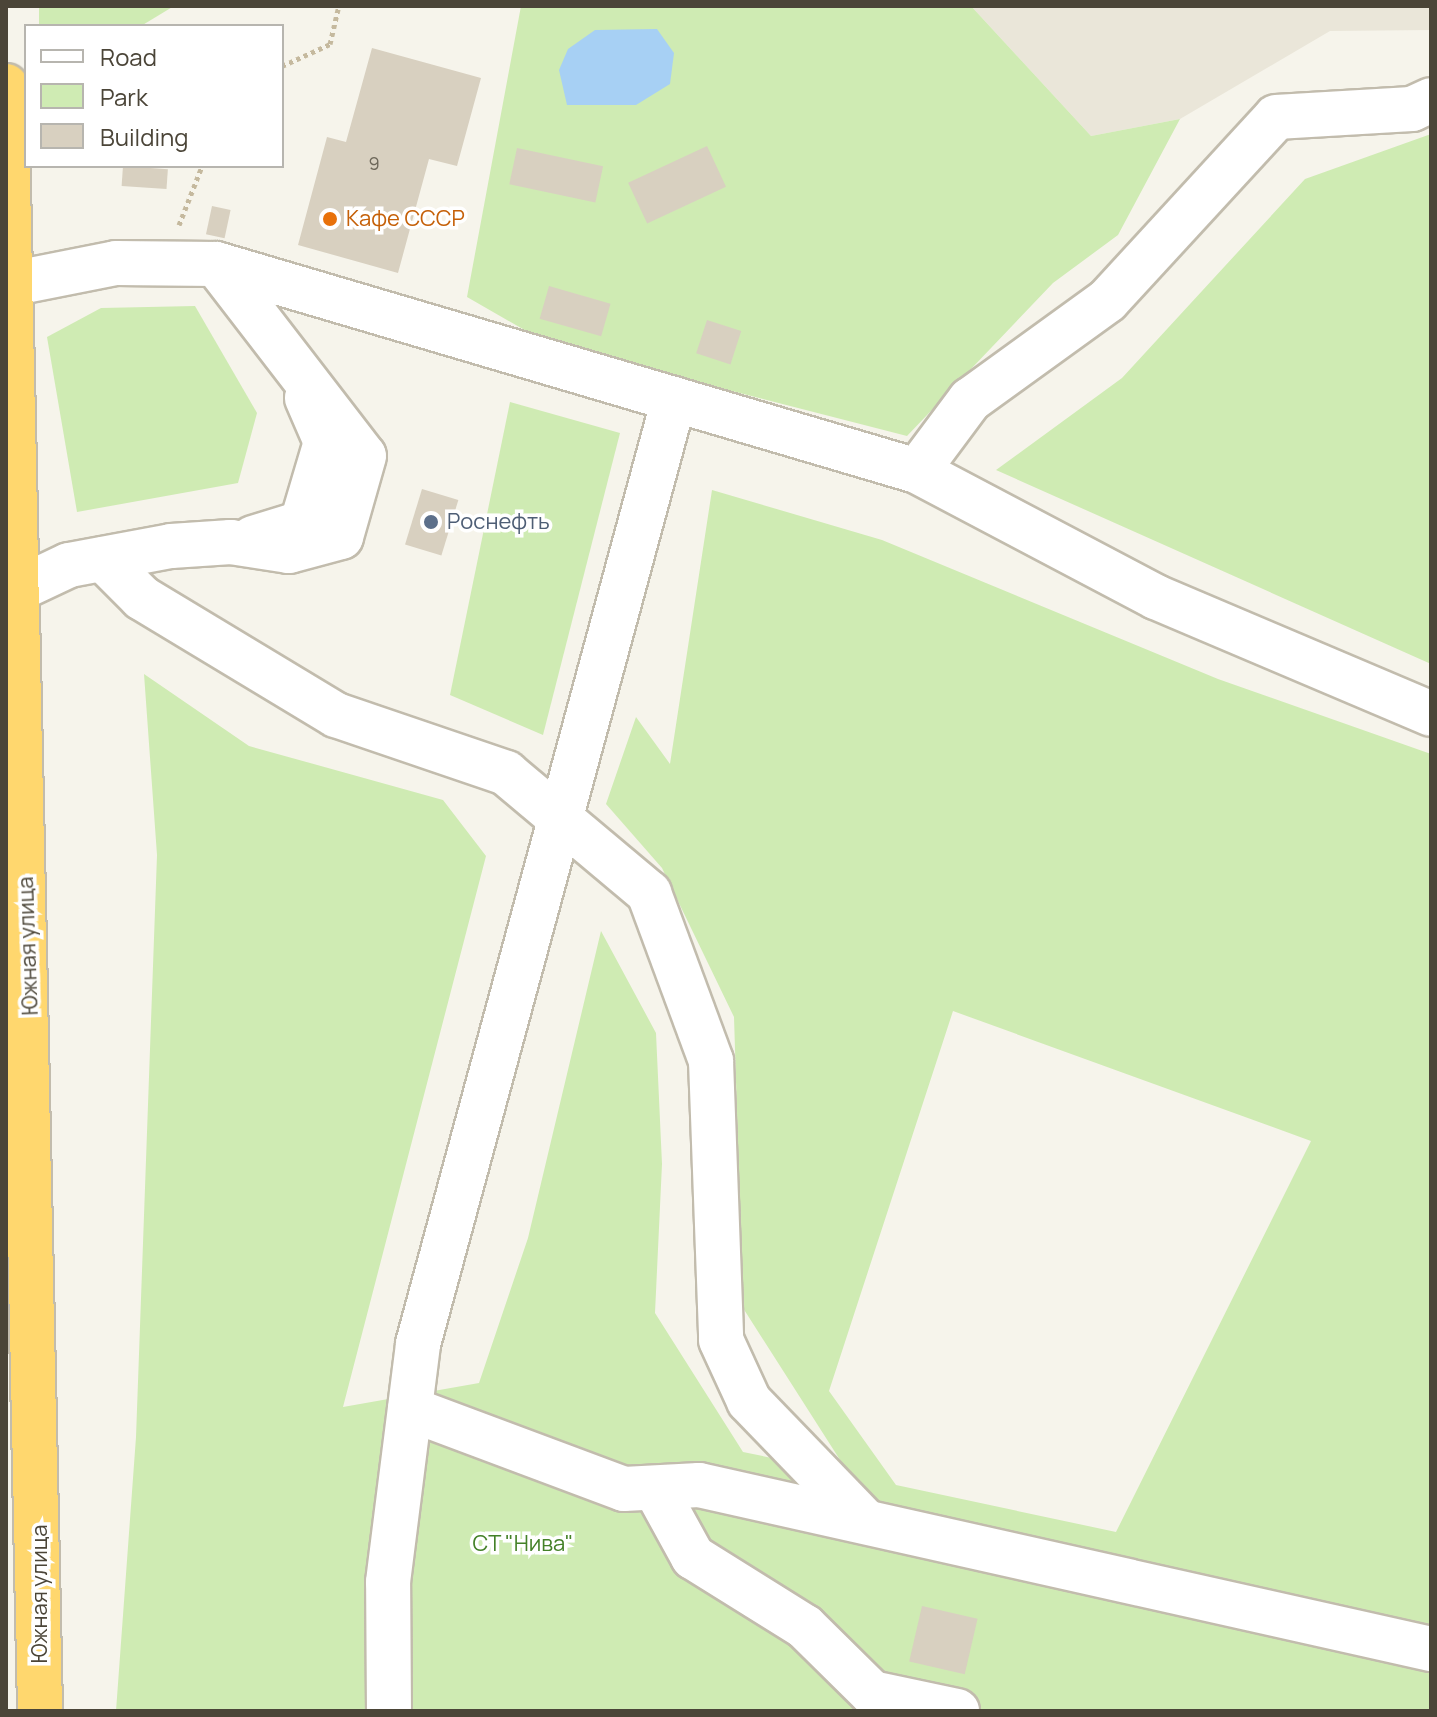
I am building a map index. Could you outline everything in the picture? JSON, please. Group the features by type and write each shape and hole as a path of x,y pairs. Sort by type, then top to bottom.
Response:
{"highway":[{"name":"Южная улица","path":"6,86 14,591 29,949 40,1711"}],"street":[{"path":"917,471 970,400 1108,300 1276,117 1412,109 1431,100"},
{"path":"10,284 116,263 216,264 917,471 1156,597 1431,714"},
{"path":"14,591 69,565 103,559 231,542 289,551 341,537 364,456 216,264"},
{"path":"389,1711 388,1582 418,1344 674,399"},
{"path":"103,559 142,598 336,715 506,773 649,893 711,1061 721,1340 749,1401 862,1518"},
{"path":"6,994 29,949"},
{"path":"410,1409 624,1489 699,1485 862,1518 1431,1649"},
{"path":"655,1488 693,1557 805,1627 864,1702 957,1711"}],"path":[{"path":"284,65 330,44 339,6"},
{"path":"165,263 201,168"}],"shaded area":[{"path":"971,6 1431,6 1431,30 1330,31 1180,119 1091,136"}],"green space":[{"path":"39,6 174,6 144,24 39,24"},
{"path":"521,6 971,6 1091,136 1180,119 1118,235 1053,283 907,436 549,344 467,297"},
{"path":"1431,134 1431,664 996,470 1122,378 1305,179"},
{"path":"195,306 257,413 238,483 77,512 47,337 101,308"},
{"path":"510,402 620,433 543,735 450,695"},
{"name":"СТ \"Нива\"","path":"712,490 882,540 1218,679 1431,754 1431,1711 116,1711 136,1437 157,855 144,674 249,746 443,800 486,856 343,1407 479,1383 528,1238 601,931 656,1033 662,1164 655,1313 743,1452 849,1474 743,1308 734,1017 662,868 606,804 636,717 670,764","holes":["953,1011 1311,1141 1116,1532 896,1485 829,1391"]}],"water":[{"path":"657,29 674,53 670,84 636,105 567,105 559,70 568,49 595,30"}],"building":[{"path":"372,48 481,78 457,166 429,159 398,273 298,245 327,137 346,142"},
{"path":"707,146 726,187 647,224 628,183"},
{"path":"517,148 603,166 595,202 509,184"},
{"path":"123,168 168,169 166,189 122,186"},
{"path":"212,206 231,210 225,238 206,234"},
{"path":"549,286 611,304 601,336 540,319"},
{"path":"707,320 741,331 730,364 696,353"},
{"name":"Роснефть","path":"422,489 458,500 441,556 405,544"},
{"path":"922,1606 978,1619 965,1674 909,1662"}],"place":[{"name":"Кафе СССР","path":"330,219"},
{"name":"Роснефть","path":"431,522"}]}
